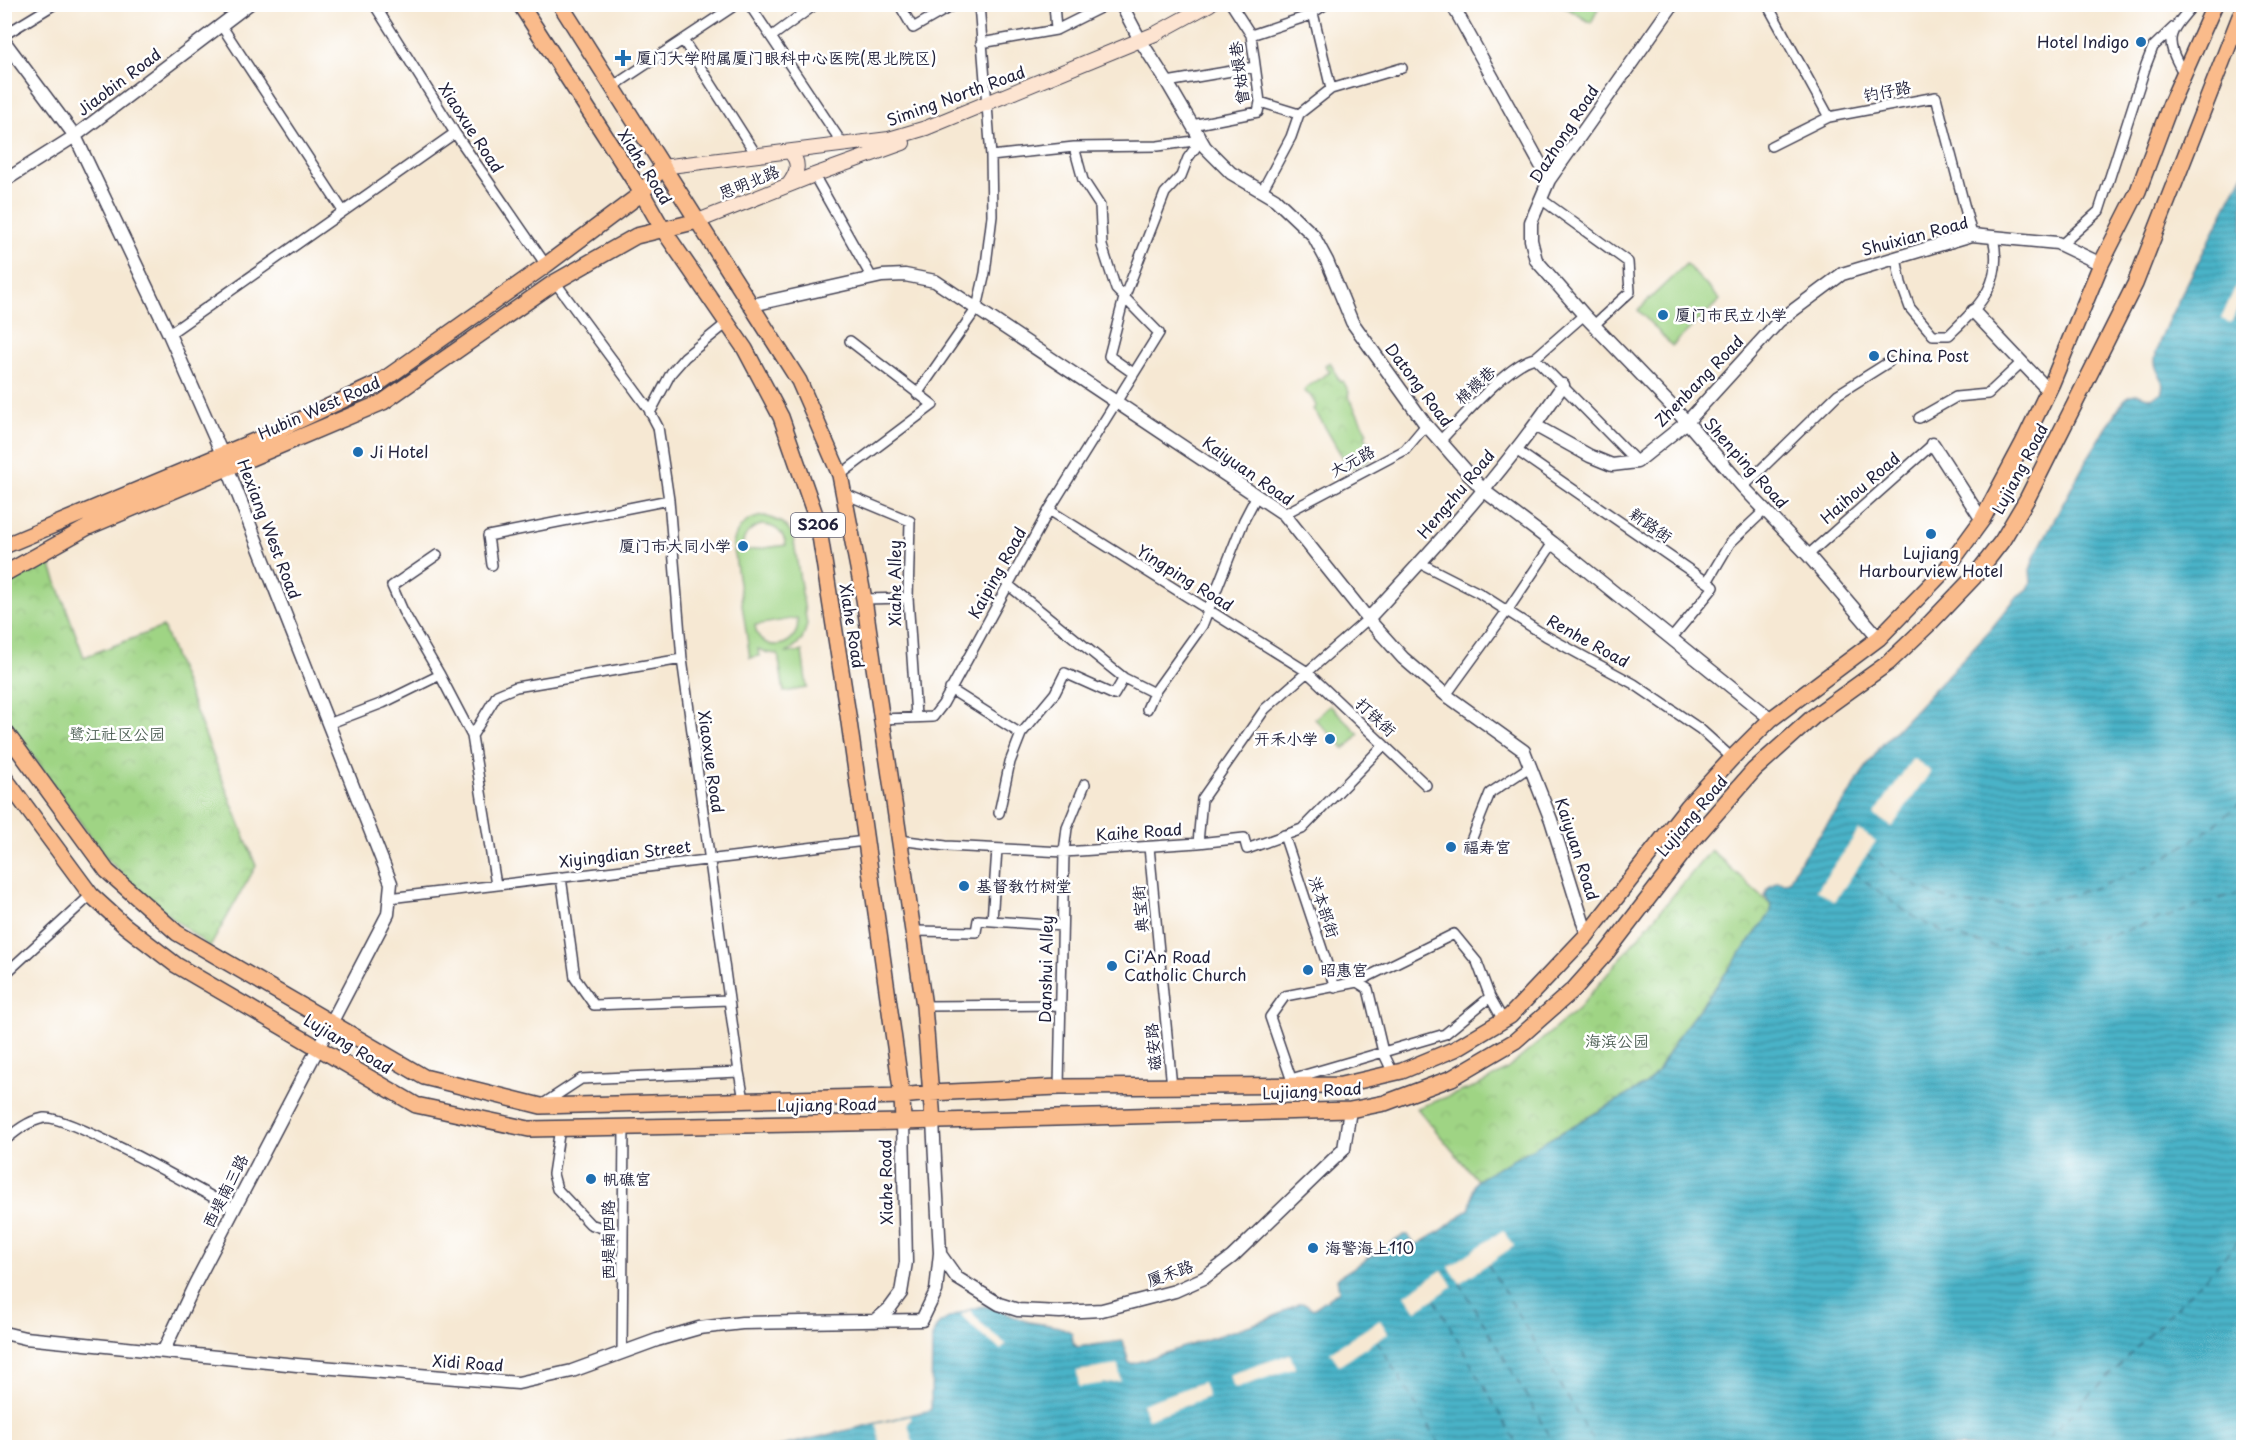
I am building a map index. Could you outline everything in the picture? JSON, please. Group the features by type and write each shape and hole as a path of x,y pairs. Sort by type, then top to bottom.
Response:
{"main road":[{"name":"Xiahe Road","path":"520,4 642,193 662,228 745,349 782,417 818,523 902,1096 903,1122"},
{"name":"Xiahe Road","path":"560,4 799,381 840,475 864,599 924,1006 933,1121"},
{"name":"Siming North Road","path":"662,167 844,146 907,134 987,108 1142,44 1210,4"},
{"path":"1142,44 1196,23 1224,4"},
{"name":"Lujiang Road","path":"4,730 107,871 177,933 424,1077 541,1106 902,1096 1059,1087 1172,1087 1292,1082 1341,1085 1393,1073 1455,1049 1510,1016 1587,935 1688,806 1732,758 1771,719 1879,638 1947,568 1982,520 2023,443 2101,264 2138,191 2171,103 2216,4"},
{"name":"Lujiang Road","path":"4,777 91,895 124,925 176,964 416,1105 529,1129 1350,1110 1384,1103 1452,1078 1515,1041 1574,989 1693,840 1754,770 1813,717 1888,663 1974,577 2002,541 2027,499 2135,284 2244,6"},
{"name":"思明北路","path":"698,221 987,108"},
{"path":"789,184 797,174 796,158 790,152"},
{"name":"Hubin West Road","path":"4,574 88,527 379,383 546,265 642,193 662,167"},
{"name":"Hubin West Road","path":"4,546 383,402 555,282 636,236 698,221"},
{"path":"4,558 44,530"}],"street":[{"path":"4,35 55,4"},
{"name":"Jiaobin Road","path":"4,181 75,136 249,4"},
{"name":"Xiaoxue Road","path":"374,4 455,133 546,265"},
{"path":"612,87 737,4"},
{"path":"749,4 844,146"},
{"path":"771,37 816,4"},
{"path":"898,4 913,28 955,4"},
{"path":"917,394 977,308 985,273 992,216 991,156 979,4"},
{"path":"1054,4 1056,30"},
{"path":"981,43 1056,30 1108,4"},
{"name":"Datong Road","path":"1121,4 1142,44 1205,147 1231,173 1275,199 1313,235 1327,261 1352,322 1426,425 1483,490 1553,543 1771,719"},
{"name":"曾姑娘巷","path":"1192,125 1258,112 1260,102 1251,35 1231,4"},
{"path":"1251,35 1313,13 1326,4"},
{"path":"1452,4 1549,180"},
{"name":"Dazhong Road","path":"1584,315 1536,260 1531,240 1531,222 1549,180 1673,4"},
{"path":"1767,4 1829,117 1771,146"},
{"path":"2061,245 2099,211 2153,47 2194,4"},
{"path":"1313,13 1331,89"},
{"path":"221,25 343,211"},
{"path":"2174,27 2170,46 2184,74"},
{"path":"683,40 757,156"},
{"name":"Hexiang West Road","path":"4,41 75,136 169,334 225,461 391,883 388,914 318,1047"},
{"path":"1167,82 1255,67"},
{"path":"1262,192 1291,137 1299,114 1331,89 1402,68"},
{"name":"钓仔路","path":"1829,117 1936,97 1972,235"},
{"path":"1260,102 1299,114"},
{"path":"169,334 455,133"},
{"path":"991,156 1074,147 1158,146 1201,140"},
{"path":"1074,147 1083,180 1100,206 1102,246 1116,290 1124,298 1159,333 1133,373 1109,356 1124,298 1165,193 1181,176 1188,158 1201,140"},
{"path":"814,175 872,278"},
{"path":"1541,199 1628,262 1630,292 1594,325"},
{"name":"Shuixian Road","path":"1842,274 1972,235 2061,245 2101,264"},
{"path":"1896,258 1900,283 1910,308 1933,335 1949,335 1973,311 1994,280 1997,253 1994,237"},
{"name":"Kaiyuan Road","path":"752,305 872,278 905,274 935,280 1284,514 1368,619 1403,658 1446,695 1524,751 1551,820 1587,935"},
{"name":"Zhenbang Road","path":"1637,462 1687,422 1779,321 1842,274"},
{"name":"Xiaoxue Road","path":"555,282 658,427 669,500 682,659 744,1101"},
{"path":"1973,311 2048,390"},
{"name":"Shenping Road","path":"1584,315 1687,422 1743,487 1808,555 1879,638"},
{"name":"棉襪巷","path":"1440,441 1474,404 1523,360 1535,358 1584,315"},
{"path":"650,413 671,373 685,357 726,323"},
{"path":"840,475 933,405 850,341"},
{"path":"1535,358 1637,462"},
{"path":"1743,487 1838,394 1889,362"},
{"path":"1919,418 1956,397 1988,394 2022,362"},
{"name":"Kaiping Road","path":"881,719 933,717 943,704 1049,510 1133,373"},
{"name":"Hengzhu Road","path":"1368,619 1483,490 1536,426 1563,385"},
{"name":"大元路","path":"1284,514 1405,450 1426,425"},
{"path":"1536,426 1590,456 1612,465 1637,462"},
{"path":"1933,444 1982,520"},
{"name":"Haihou Road","path":"1808,555 1933,444"},
{"name":"新路街","path":"1516,450 1707,582"},
{"name":"Xiahe Alley","path":"845,494 910,521 908,598 916,716"},
{"path":"1147,709 1154,693 1202,626 1244,520 1257,495"},
{"path":"492,565 488,536 669,500"},
{"name":"Yingping Road","path":"1049,510 1306,671"},
{"path":"1671,639 1714,587 1707,582 1730,543 1765,510"},
{"path":"1446,695 1553,543"},
{"path":"437,555 392,586 403,611 441,675 472,736 496,885"},
{"name":"Renhe Road","path":"1420,563 1479,593 1546,636 1634,684 1700,729 1732,758"},
{"path":"1007,584 1124,678 1154,693"},
{"path":"864,599 908,598"},
{"name":"Kaihe Road","path":"899,840 1064,852 1198,843 1202,799 1265,709 1368,619"},
{"path":"472,736 497,695 516,687 682,659"},
{"name":"打铁街","path":"1306,671 1426,785"},
{"path":"999,813 1010,762 1021,734 1055,693 1065,673 1114,695 1124,678"},
{"path":"328,724 383,703 441,675"},
{"path":"950,689 1021,734"},
{"path":"1198,843 1244,838 1247,849 1302,828 1384,746"},
{"path":"1470,843 1490,793 1531,766"},
{"name":"Danshui Alley","path":"1059,1087 1064,852 1068,828 1085,784"},
{"name":"洪本部街","path":"1284,835 1335,988"},
{"name":"Xiyingdian Street","path":"389,898 865,841"},
{"name":"典宝街","path":"1149,848 1164,1004"},
{"path":"992,921 998,849"},
{"path":"561,877 575,978 594,1005 729,1000"},
{"path":"4,975 91,895"},
{"path":"913,930 976,932 978,920 1062,926"},
{"path":"1490,997 1445,1034 1292,1082 1270,1017 1285,996 1357,982 1454,934 1477,962 1490,997 1503,1020"},
{"path":"1357,982 1368,989 1383,1052 1393,1073"},
{"name":"磁安路","path":"1164,1004 1172,1087"},
{"path":"924,1006 1061,1005"},
{"name":"西堤南三路","path":"164,1350 318,1047"},
{"path":"541,1106 581,1080 739,1072"},
{"name":"厦禾路","path":"940,1253 957,1278 999,1304 1018,1310 1060,1312 1102,1310 1175,1291 1204,1278 1232,1257 1344,1149 1350,1110"},
{"path":"4,1141 20,1128 46,1118 87,1131 234,1209"},
{"name":"Xiahe Road","path":"922,1320 936,1291 940,1253 933,1121"},
{"name":"Xiahe Road","path":"875,1321 890,1308 901,1293 906,1262 903,1122"},
{"name":"西堤南四路","path":"622,1353 624,1126"},
{"path":"560,1128 553,1174 557,1190 590,1224 623,1235"},
{"name":"Xidi Road","path":"4,1334 297,1365 518,1383 572,1371 699,1328 721,1324 922,1320"}],"green space":[{"path":"1562,5 1591,5 1598,9 1591,23"},
{"path":"1686,264 1720,300 1672,346 1638,310"},
{"path":"1330,362 1340,382 1343,381 1349,392 1348,395 1367,433 1365,436 1376,456 1351,469 1313,409 1316,406 1312,397 1304,391 1330,372 1325,365"},
{"path":"765,516 783,523 791,533 794,542 807,625 802,640 787,653 802,651 807,688 784,692 778,654 758,649 759,656 750,658 733,543 737,532 744,524","holes":["761,525 777,530 783,536 786,545 743,551 746,535","797,618 797,628 793,637 779,645 771,645 764,641 758,635 755,625"]},
{"name":"鹭江社区公园","path":"49,561 84,657 163,627 256,866 210,947 153,903 106,858 5,717 4,583"},
{"path":"1330,705 1359,734 1345,749 1315,719"},
{"name":"海滨公园","path":"1711,850 1772,906 1770,914 1677,1038 1657,1072 1645,1085 1477,1180 1417,1108 1479,1085 1506,1070 1579,1008"}],"water":[{"path":"2243,174 2243,1447 773,1448 931,1410 934,1332 938,1325 946,1319 976,1308 991,1307 1026,1321 1062,1328 1072,1333 1076,1347 1123,1341 1129,1363 1132,1364 1269,1319 1300,1303 1313,1309 1339,1291 1337,1278 1404,1235 1408,1235 1414,1244 1418,1244 1442,1230 1470,1208 1477,1180 1645,1085 1657,1072 1677,1038 1770,914 1772,906 1765,896 1769,887 1777,882 1789,881 1799,862 1852,791 1882,745 1990,630 2015,599 2028,589 2031,582 2030,570 2035,555 2089,456 2124,400 2134,394 2151,398 2161,394 2163,384 2155,361 2160,340"}],"pier":[{"path":"2242,272 2243,295 2231,323 2221,319"},
{"path":"1913,758 1931,771 1892,827 1874,815"},
{"path":"1859,830 1876,841 1834,902 1817,890"},
{"path":"1503,1230 1514,1246 1460,1283 1449,1267"},
{"path":"1442,1270 1453,1286 1416,1311 1405,1295"},
{"path":"970,1310 983,1326 1006,1344 1001,1350 961,1315"},
{"path":"1380,1320 1388,1333 1339,1365 1330,1352"},
{"path":"1290,1354 1295,1368 1234,1389 1229,1375"},
{"path":"1118,1365 1121,1381 1079,1387 1077,1371"},
{"path":"1203,1382 1208,1397 1148,1419 1142,1404"},
{"path":"911,1416 908,1424 914,1447 881,1447 876,1424"}],"ferry route":[{"path":"1867,854 1889,870 1938,896 1974,905 2026,903 2094,888 2160,860 2219,821 2244,799"},
{"path":"1854,873 1907,912 1936,928 1982,944 2018,949 2046,948 2103,937 2244,891"},
{"path":"2038,1448 2211,1272 2244,1235"},
{"path":"1488,1264 1598,1448"},
{"path":"1460,1283 1557,1448"},
{"path":"1435,1300 1519,1448"},
{"path":"1377,1341 1442,1448"}],"place":[{"name":"Hotel Indigo","path":"2141,42"},
{"name":"厦门大学附属厦门眼科中心医院(思北院区)","path":"623,58"},
{"name":"厦门市民立小学","path":"1663,315"},
{"name":"China Post","path":"1874,356"},
{"name":"Ji Hotel","path":"358,452"},
{"name":"Lujiang Harbourview Hotel","path":"1931,534"},
{"name":"厦门市大同小学","path":"743,546"},
{"name":"开禾小学","path":"1330,739"},
{"name":"福寿宫","path":"1451,847"},
{"name":"基督教竹树堂","path":"964,886"},
{"name":"Ci'An Road Catholic Church","path":"1112,966"},
{"name":"昭惠宫","path":"1308,970"},
{"name":"帆礁宫","path":"591,1179"},
{"name":"海警海上110","path":"1313,1248"}]}
